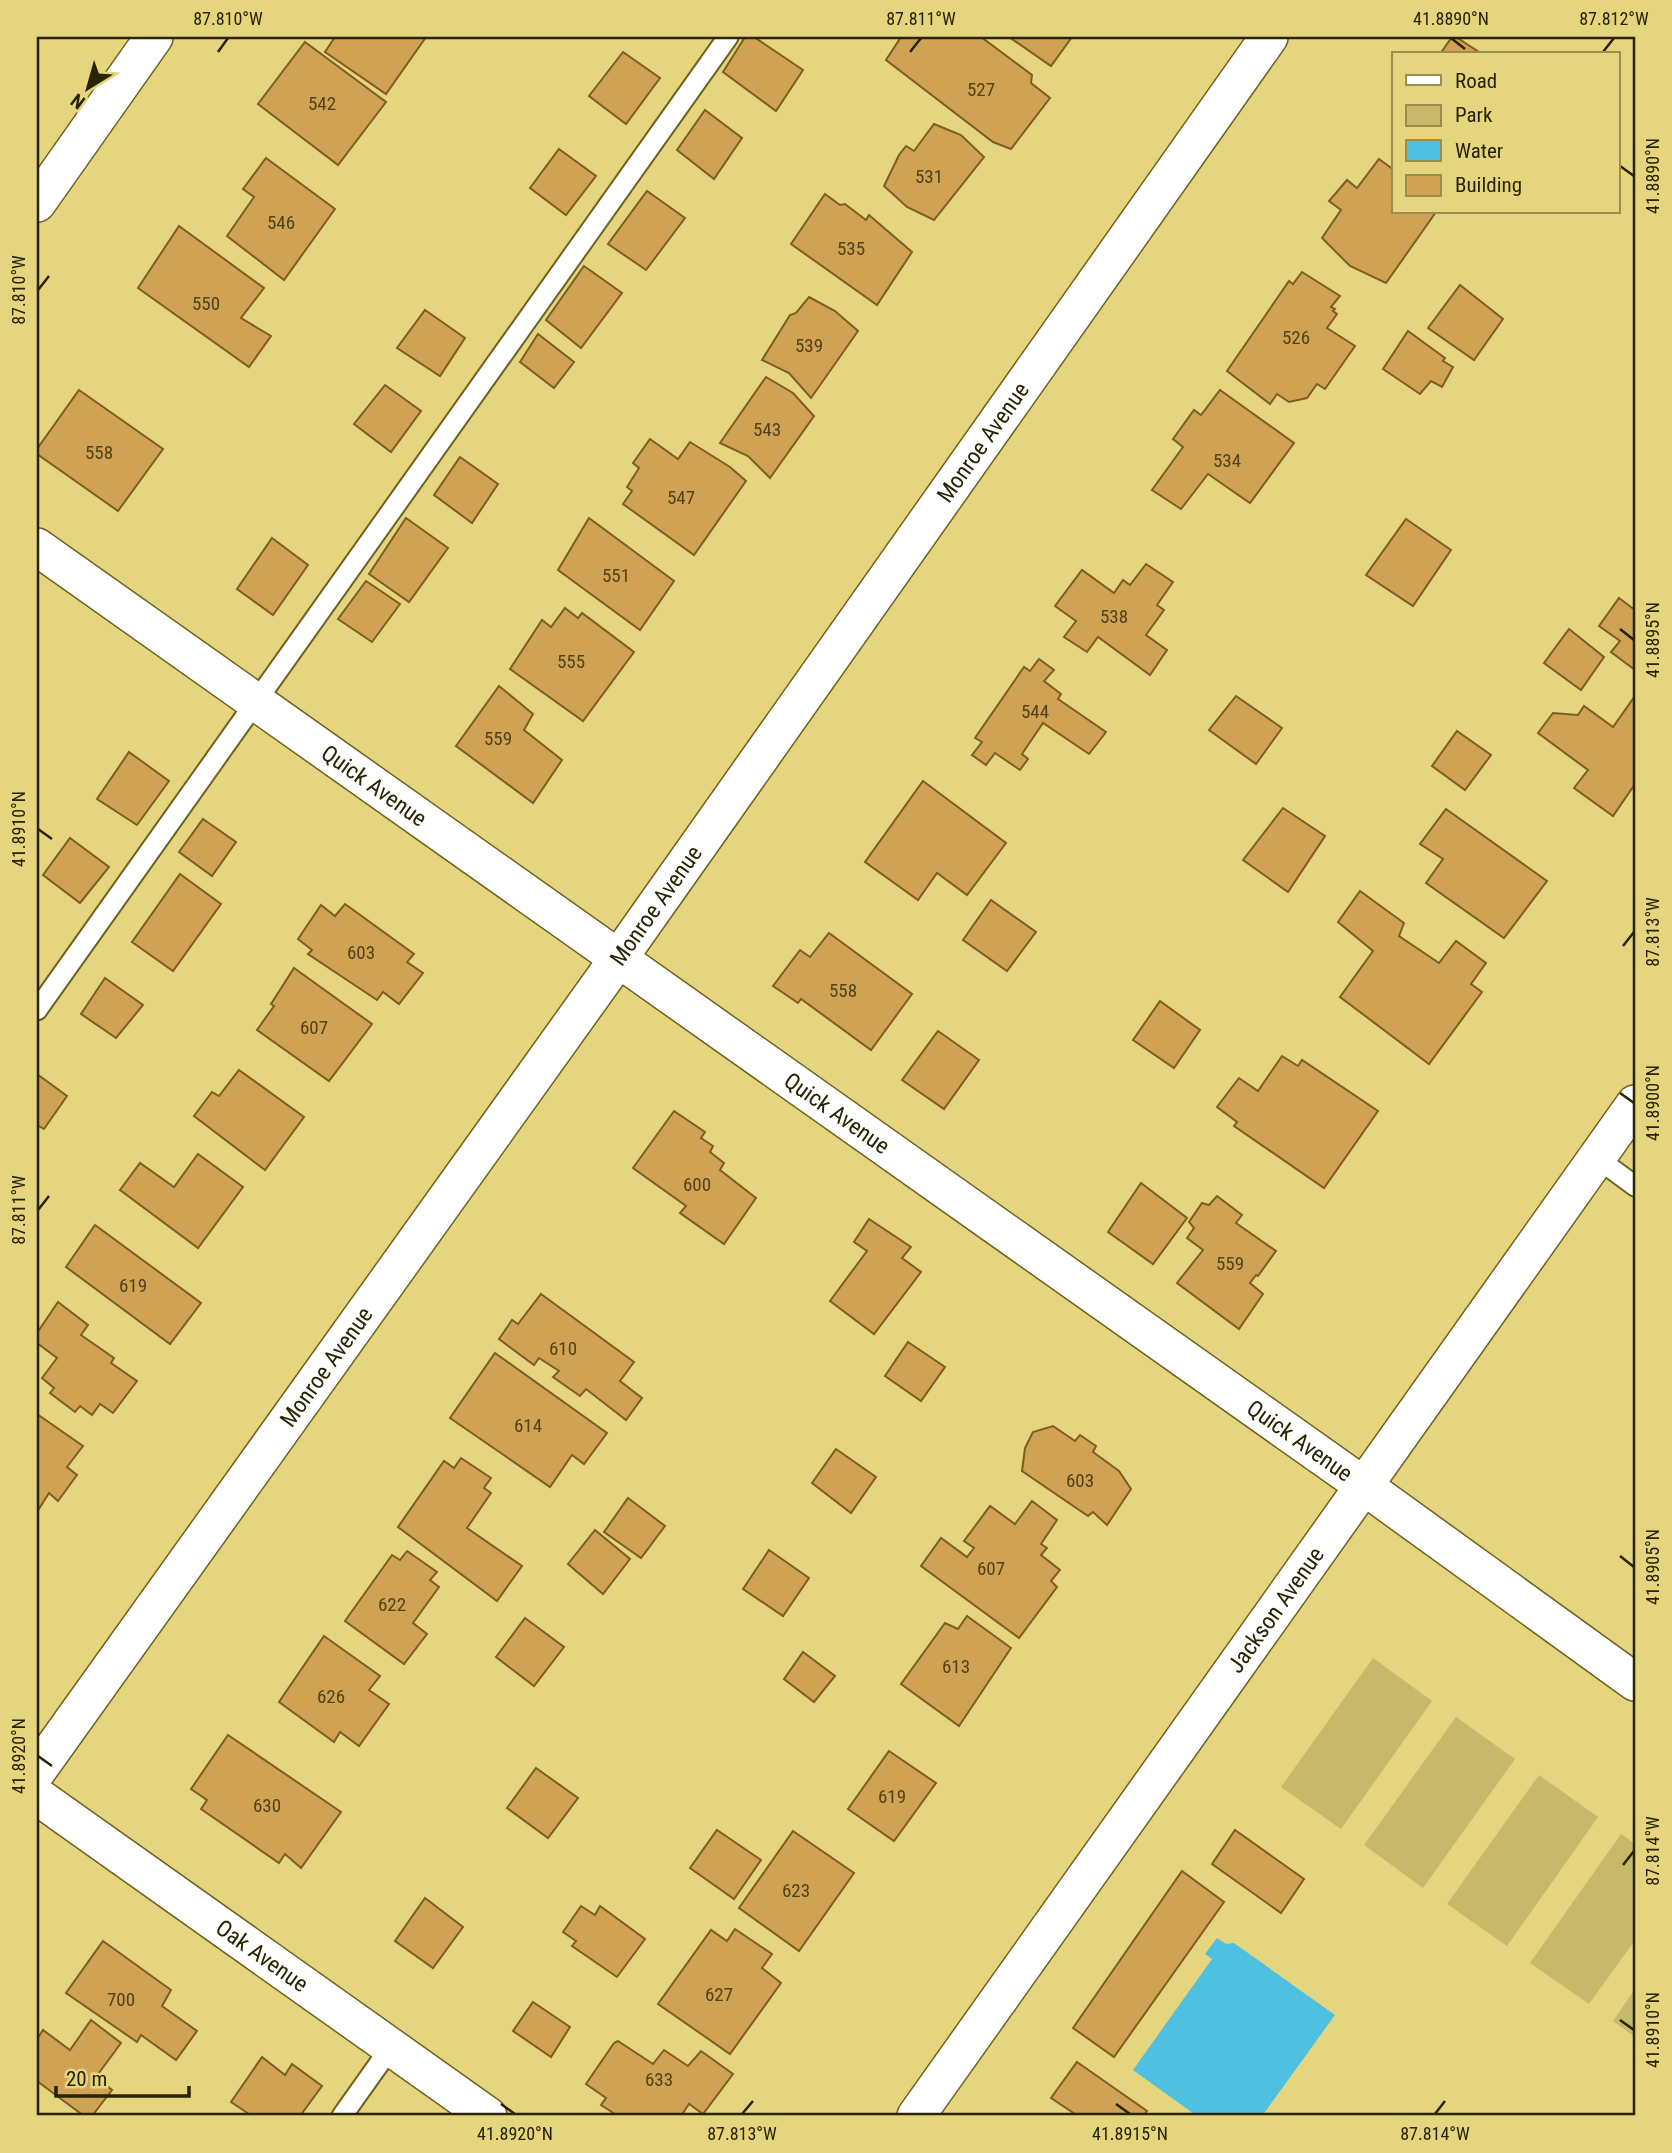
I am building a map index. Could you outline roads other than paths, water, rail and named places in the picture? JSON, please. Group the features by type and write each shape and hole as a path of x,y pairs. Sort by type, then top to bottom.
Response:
{"street":[{"path":"37,202 154,37"},
{"name":"Monroe Avenue","path":"37,1771 618,959 1269,37"},
{"name":"Quick Avenue","path":"37,547 1364,1486 1635,1682"},
{"name":"Jackson Avenue","path":"916,2116 1635,1104"},
{"name":"Oak Avenue","path":"37,1796 488,2116"}],"lane":[{"path":"37,1010 728,37"},
{"path":"1598,1158 1635,1185"},
{"path":"342,2116 391,2047"}],"water":[{"path":"1217,1938 1226,1944 1234,1943 1335,2015 1262,2116 1197,2116 1133,2070 1212,1959 1205,1954"}]}
